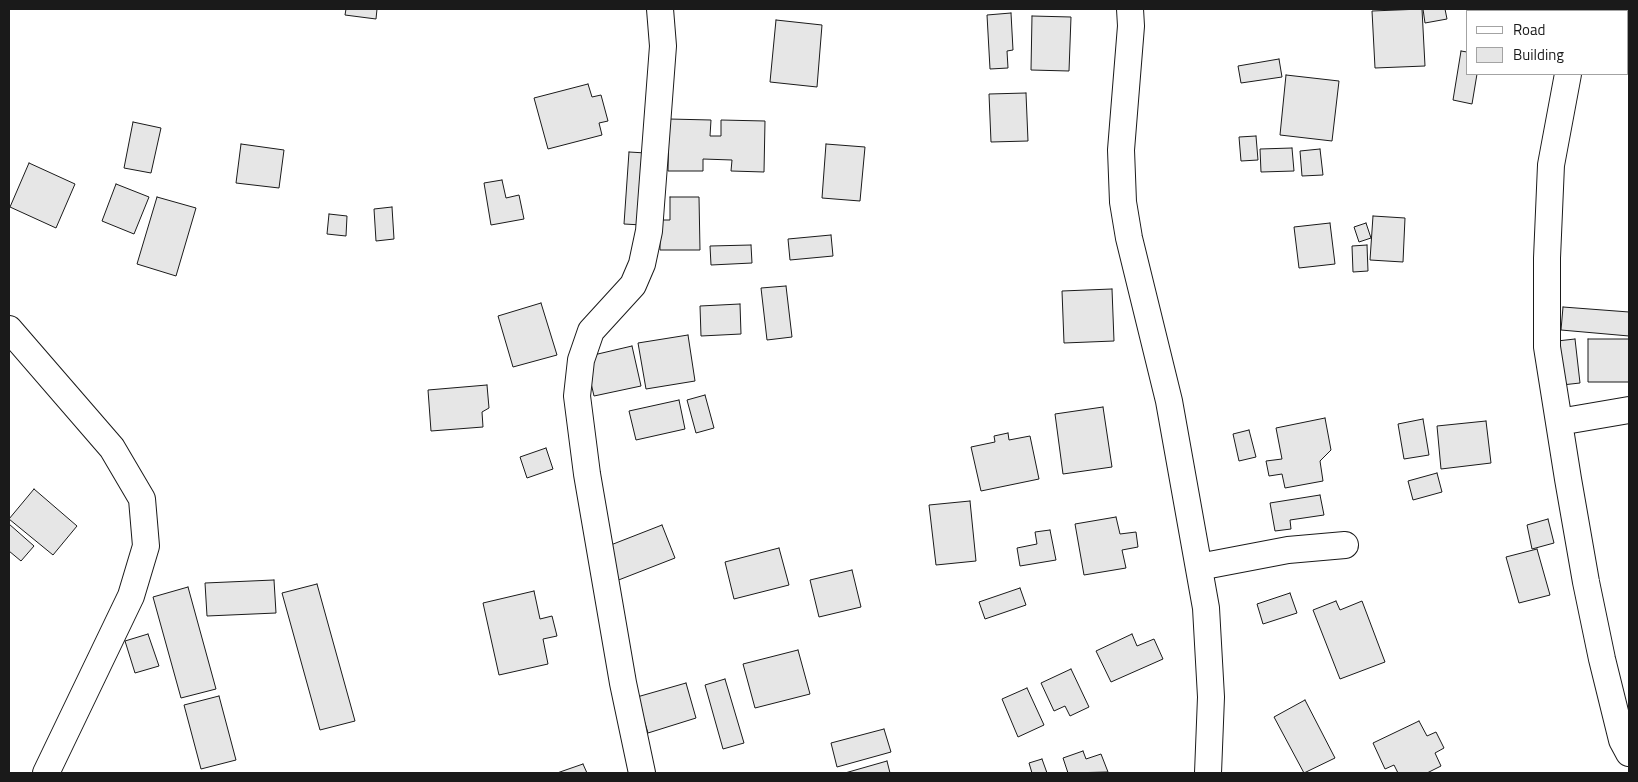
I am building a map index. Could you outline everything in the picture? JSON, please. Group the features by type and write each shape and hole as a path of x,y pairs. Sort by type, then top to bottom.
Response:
{"street":[{"path":"642,773 621,674 587,474 576,396 580,360 592,331 633,285 642,264 648,231 663,46 660,9"},
{"path":"1130,9 1131,26 1121,150 1123,202 1129,238 1169,401 1206,608 1211,697 1208,773"},
{"path":"1568,75 1551,165 1547,258 1547,347 1584,573 1602,659 1622,740 1629,753"},
{"path":"9,329 112,448 142,499 146,546 131,596 46,773"},
{"path":"1559,422 1629,410"},
{"path":"1199,566 1288,550 1345,545"}],"building":[{"path":"346,9 377,9 376,19 345,15"},
{"path":"1422,9 1425,66 1375,68 1372,11"},
{"path":"1423,9 1445,9 1447,19 1425,23"},
{"path":"1499,9 1500,10 1468,10"},
{"path":"1011,13 1013,50 1007,51 1008,68 990,69 987,15"},
{"path":"1032,16 1071,17 1069,71 1031,70"},
{"path":"776,20 822,25 817,87 770,82"},
{"path":"1461,51 1466,52 1466,75 1477,75 1472,104 1453,100"},
{"path":"1279,59 1282,77 1241,83 1238,66"},
{"path":"1286,75 1339,81 1332,141 1280,135"},
{"path":"588,84 592,97 601,95 608,121 599,123 602,135 548,149 534,98"},
{"path":"1026,93 1028,141 991,142 989,94"},
{"path":"669,119 711,120 710,136 721,136 721,120 765,121 764,172 731,171 732,160 703,159 703,171 668,171"},
{"path":"133,122 161,128 151,173 124,168"},
{"path":"1256,136 1258,160 1241,161 1239,137"},
{"path":"241,144 284,150 279,188 236,183"},
{"path":"826,144 865,147 860,201 822,198"},
{"path":"1292,148 1294,171 1261,172 1260,149"},
{"path":"1320,149 1323,175 1302,176 1300,151"},
{"path":"629,152 646,153 642,225 624,224"},
{"path":"29,163 75,184 56,228 10,207"},
{"path":"502,180 506,198 519,195 524,219 491,225 484,183"},
{"path":"116,184 149,197 134,234 102,221"},
{"path":"157,197 196,208 176,276 137,264"},
{"path":"670,197 699,197 700,250 660,250 660,220 670,220"},
{"path":"392,207 394,239 376,241 374,209"},
{"path":"329,214 347,216 346,236 327,234"},
{"path":"1373,216 1405,218 1403,262 1370,260"},
{"path":"1330,223 1335,264 1299,268 1294,227"},
{"path":"1366,223 1371,238 1359,242 1354,227"},
{"path":"831,235 833,256 790,260 788,239"},
{"path":"751,245 752,263 711,265 710,246"},
{"path":"1367,245 1368,271 1353,272 1352,246"},
{"path":"786,286 792,337 767,340 761,288"},
{"path":"1112,289 1114,341 1064,343 1062,291"},
{"path":"541,303 557,355 513,367 498,316"},
{"path":"740,304 741,334 701,336 700,306"},
{"path":"1563,307 1629,312 1629,336 1561,330"},
{"path":"688,335 695,381 646,389 638,343"},
{"path":"1575,339 1580,383 1562,385 1557,341"},
{"path":"1588,339 1629,339 1629,382 1588,382"},
{"path":"632,346 641,386 594,396 585,357"},
{"path":"487,385 489,408 482,412 483,427 431,431 428,390"},
{"path":"705,395 714,428 696,433 687,400"},
{"path":"679,400 685,429 636,440 629,411"},
{"path":"1103,407 1112,467 1063,474 1055,414"},
{"path":"1325,418 1331,450 1320,461 1323,481 1285,488 1282,474 1269,476 1266,461 1282,459 1276,428"},
{"path":"1423,419 1429,455 1404,459 1398,424"},
{"path":"1486,421 1491,463 1441,469 1437,426"},
{"path":"1249,430 1256,457 1239,461 1233,434"},
{"path":"1008,433 1009,440 1030,436 1039,479 981,491 971,447 995,442 994,436"},
{"path":"546,448 553,469 527,478 520,457"},
{"path":"1437,473 1442,492 1413,500 1408,481"},
{"path":"34,489 77,526 53,555 9,519"},
{"path":"1320,495 1324,515 1290,520 1291,529 1275,531 1270,503"},
{"path":"970,501 976,561 936,565 929,505"},
{"path":"1116,517 1120,534 1136,532 1138,547 1122,550 1126,568 1084,575 1075,524"},
{"path":"1548,519 1554,543 1532,549 1527,525"},
{"path":"9,524 34,546 21,561 9,551"},
{"path":"662,525 675,558 616,581 603,548"},
{"path":"1050,530 1056,560 1020,566 1017,548 1037,544 1035,532"},
{"path":"779,548 789,585 734,599 725,562"},
{"path":"1537,549 1550,595 1519,603 1506,557"},
{"path":"852,570 861,607 819,617 810,580"},
{"path":"274,580 276,613 207,616 205,583"},
{"path":"317,584 355,721 320,730 282,593"},
{"path":"188,587 216,689 181,698 153,597"},
{"path":"1020,588 1026,605 985,619 979,602"},
{"path":"534,591 540,619 552,616 557,636 543,639 548,664 499,675 483,603"},
{"path":"1290,593 1297,613 1263,624 1257,604"},
{"path":"1336,601 1340,610 1362,601 1385,662 1340,679 1313,610"},
{"path":"148,634 159,666 135,673 125,641"},
{"path":"1132,634 1137,646 1154,639 1163,659 1111,682 1096,651"},
{"path":"798,650 810,694 755,708 743,664"},
{"path":"1071,669 1089,707 1070,716 1065,706 1054,711 1041,683"},
{"path":"725,679 744,743 723,749 705,685"},
{"path":"686,683 696,718 648,733 637,697"},
{"path":"1027,688 1044,725 1018,737 1002,699"},
{"path":"219,696 236,760 201,769 184,705"},
{"path":"1305,700 1335,758 1304,773 1274,717"},
{"path":"1419,721 1427,736 1436,732 1444,748 1435,753 1441,766 1427,773 1398,773 1394,765 1385,769 1373,743"},
{"path":"884,729 891,752 837,767 831,743"},
{"path":"1083,751 1086,759 1101,754 1108,772 1068,773 1063,758"},
{"path":"1042,759 1047,773 1032,773 1029,763"},
{"path":"887,761 890,773 845,773"},
{"path":"583,764 587,773 557,773"}]}
